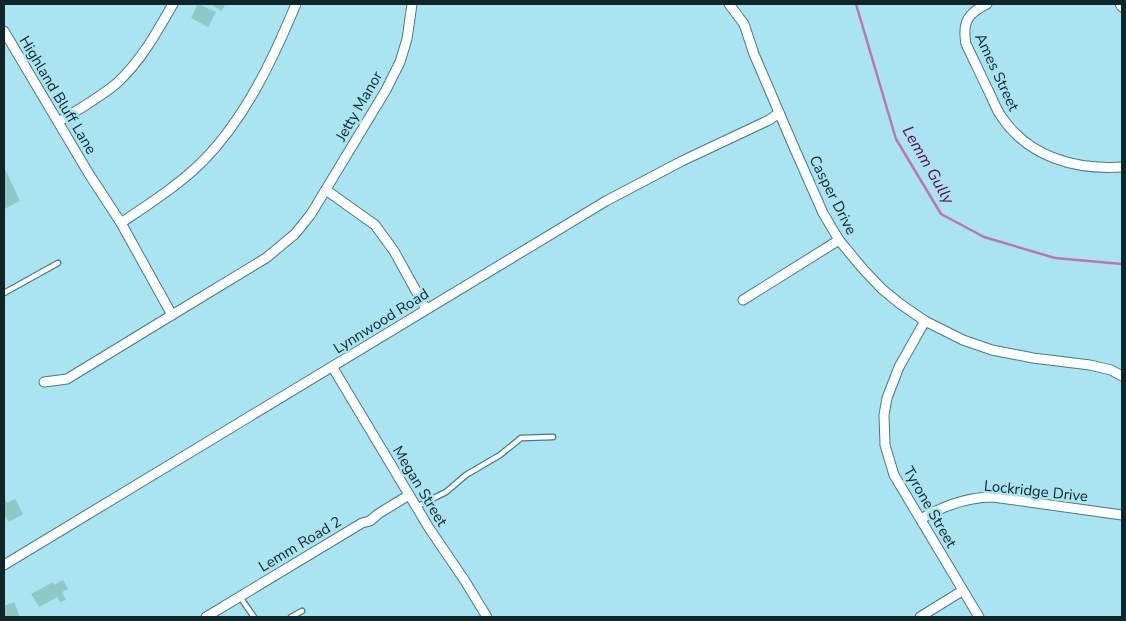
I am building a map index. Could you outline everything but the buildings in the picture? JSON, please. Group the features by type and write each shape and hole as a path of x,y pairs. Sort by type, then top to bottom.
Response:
{"street":[{"path":"58,122 95,99 116,83 133,66 157,32 173,4"},
{"path":"121,223 161,196 202,161 230,130 256,88 278,46 296,4"},
{"name":"Jetty Manor","path":"44,382 67,379 266,258 295,234 311,214 386,90 400,62 407,39 412,4"},
{"name":"Casper Drive","path":"728,4 744,24 754,54 823,213 839,240 862,269 882,289 925,321 962,340 992,350 1033,358 1090,365 1111,370 1122,376"},
{"name":"Ames Street","path":"987,4 970,14 964,33 966,44 1000,115 1010,128 1021,139 1046,156 1082,166 1122,167"},
{"name":"Highland Bluff Lane","path":"4,30 89,174 121,223 172,315"},
{"name":"Lynnwood Road","path":"4,565 613,197 682,161 769,120 779,113"},
{"path":"326,190 375,225 394,251 426,309"},
{"path":"743,300 839,240"},
{"name":"Tyrone Street","path":"925,321 899,367 887,398 884,414 885,444 888,460 894,475 979,617"},
{"name":"Megan Street","path":"332,368 416,507 487,617"},
{"name":"Lemm Road 2","path":"206,617 409,495"},
{"name":"Lockridge Drive","path":"921,519 936,510 977,497 993,497 1122,515"},
{"path":"920,617 962,591"}],"lane":[{"path":"4,293 58,263"},
{"path":"416,507 446,492 466,475 500,454 521,438 553,437"},
{"path":"240,596 254,617"},
{"path":"291,617 302,611"}],"waterway":[{"name":"Lemm Gully","path":"856,4 896,139 941,214 984,237 1055,258 1122,264"}]}
